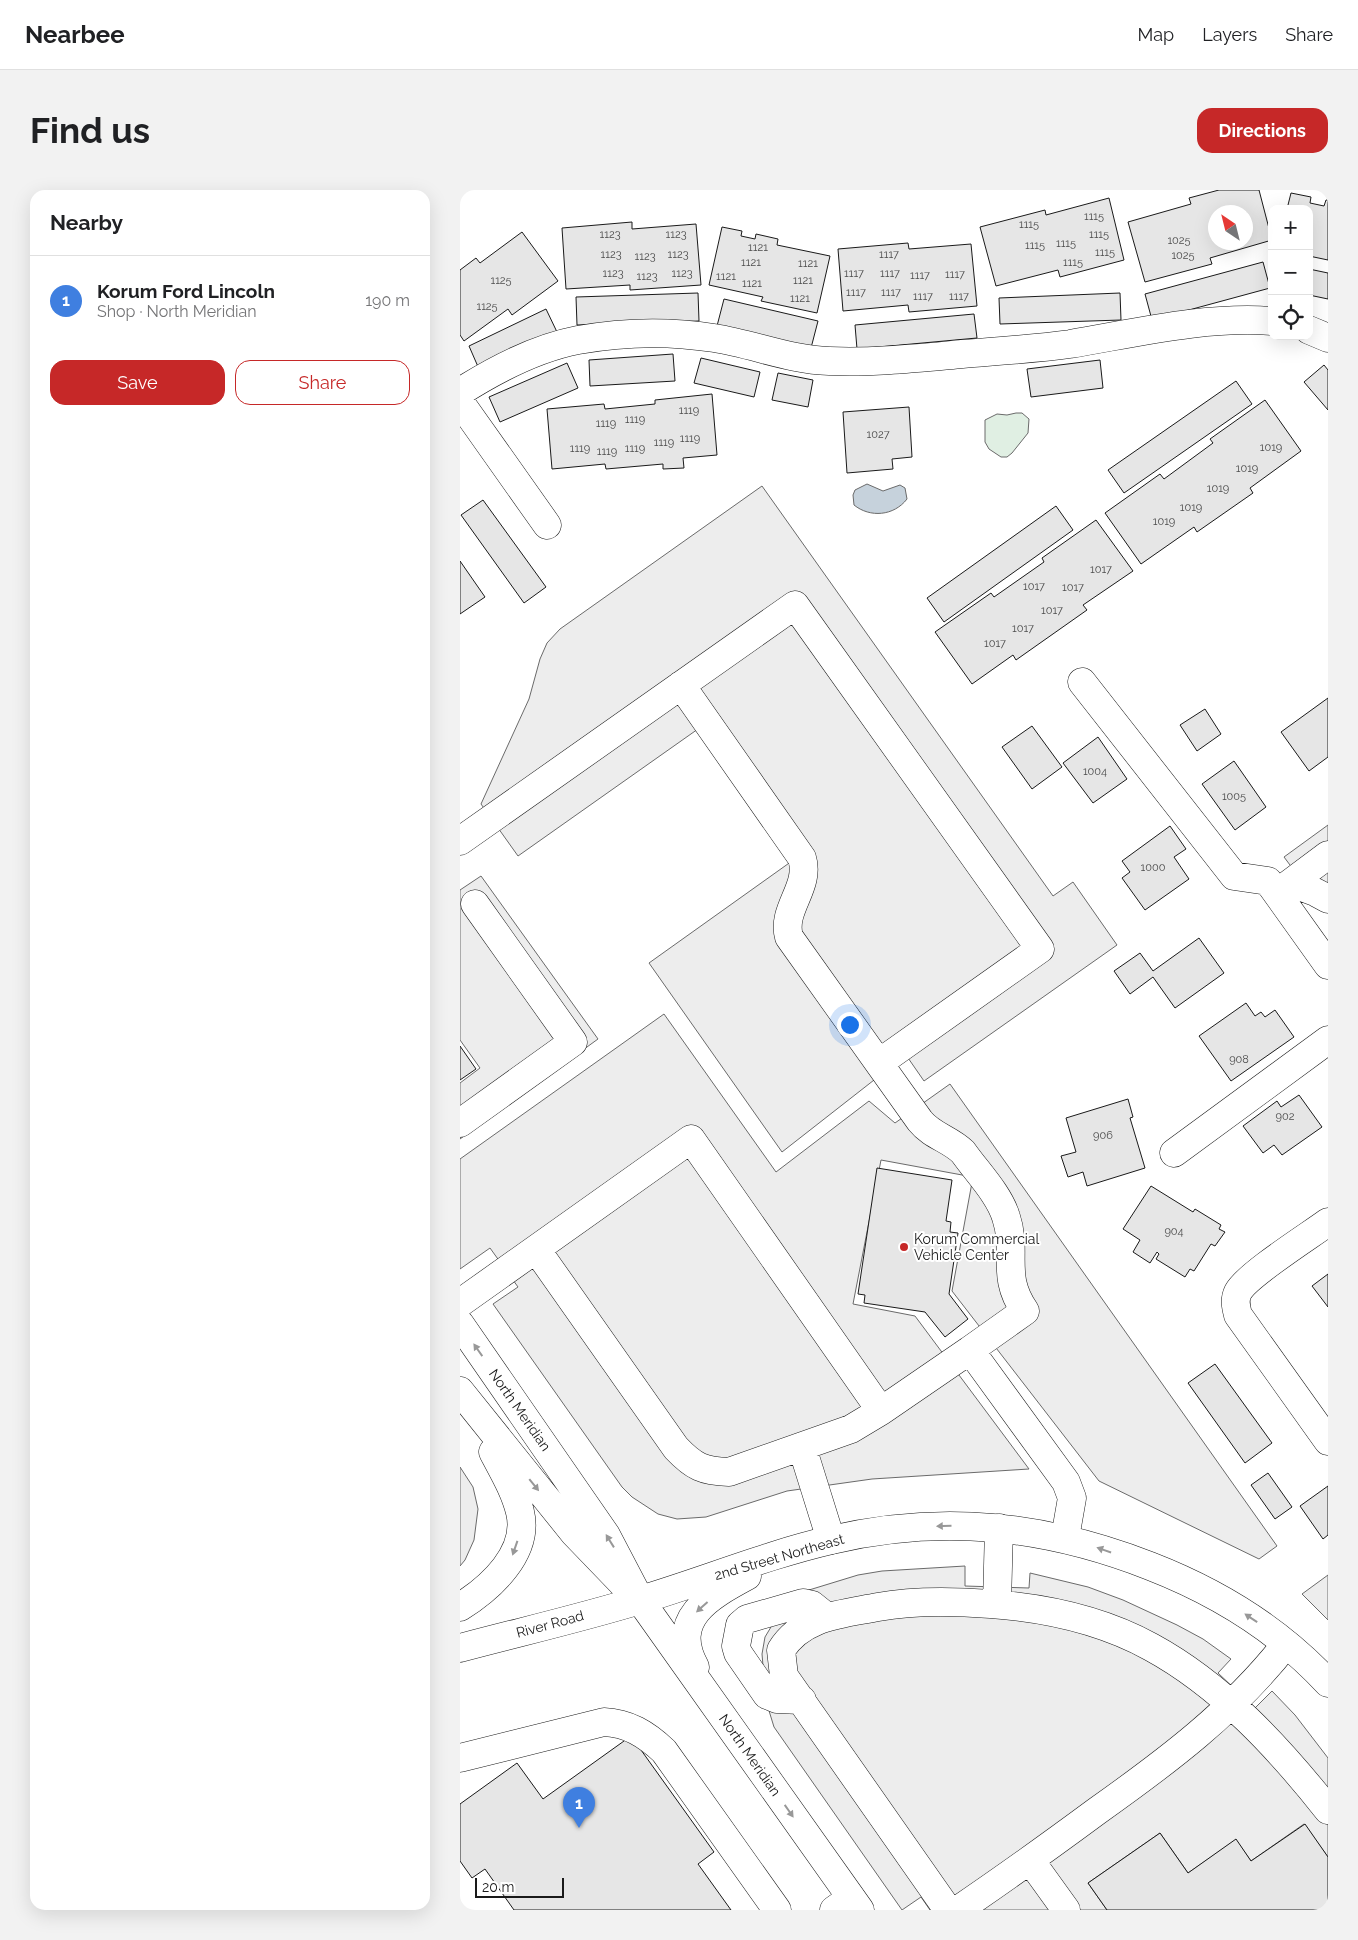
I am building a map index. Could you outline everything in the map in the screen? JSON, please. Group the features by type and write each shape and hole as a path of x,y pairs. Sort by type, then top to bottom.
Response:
{"main road":[{"path":"460,392 487,374 531,354 576,340 620,335 670,334 716,338 775,353 828,362 922,357 1056,346 1223,320 1268,321"},
{"path":"1313,332 1328,338"},
{"path":"460,402 547,525"},
{"path":"460,841 795,605 1040,949 879,1063"},
{"path":"1082,682 1234,876 1315,892 1328,900"},
{"path":"536,1249 660,1427 690,1462 708,1472 729,1472 851,1429 882,1412 1025,1311 1014,1293 1010,1280 1010,1230 1006,1216 963,1152 927,1130 789,937 788,919 805,874 802,858 681,685"},
{"path":"1279,886 1328,855"},
{"path":"1279,886 1328,965"},
{"path":"460,1123 573,1042 475,904"},
{"path":"1174,1153 1328,1040"},
{"path":"460,1303 691,1139 882,1412"},
{"path":"1328,1222 1249,1279 1238,1292 1235,1304 1238,1315 1328,1441"},
{"name":"North Meridian","path":"460,1324 606,1535 640,1600 721,1714 848,1906"},
{"path":"970,1350 1066,1482 1072,1498 1065,1538"},
{"path":"460,1391 509,1482 520,1514 521,1530 516,1551 506,1568 486,1589 460,1608"},
{"name":"North Meridian","path":"460,1391 574,1533 640,1600"},
{"path":"802,1447 832,1540"},
{"name":"2nd Street Northeast","path":"640,1600 804,1547 832,1540 909,1527 966,1525 999,1528 1065,1538 1182,1578 1220,1597 1286,1644 1328,1683"},
{"path":"997,1604 999,1528"},
{"path":"721,1714 689,1656 685,1635 689,1623 696,1612 718,1594 804,1547"},
{"name":"River Road","path":"460,1648 640,1600"},
{"path":"948,1910 784,1676 781,1650 798,1630 827,1617 889,1605 931,1601 997,1604 1031,1608 1084,1620 1116,1631 1150,1647 1179,1664 1232,1706 1294,1767 1328,1810"},
{"path":"802,1700 777,1699 768,1695 738,1653 736,1646 740,1625 747,1619 803,1603 812,1605 827,1617"},
{"path":"958,1910 1163,1763 1232,1706 1260,1677 1286,1644"},
{"path":"460,1758 604,1722 624,1724 633,1728 664,1751 776,1910"},
{"path":"1030,1860 1066,1910"}],"green space":[{"path":"1022,413 1029,419 1028,433 1012,453 1007,457 1001,457 989,449 985,442 985,420 997,414 1007,415"}],"shaded area":[{"path":"867,484 883,491 900,485 905,488 907,499 902,505 889,512 867,512 854,505 853,495 855,490"},
{"path":"762,486 1053,896 1073,882 1117,945 924,1081 906,1055 782,1152 649,963 792,861 698,729 518,856 481,804 529,699 540,659 547,643 560,629"},
{"path":"1328,825 1328,905 1323,909 1284,857"},
{"path":"481,876 598,1039 460,1139 460,1083 480,1068 460,1040 460,890"},
{"path":"664,1014 776,1172 869,1101 895,1123 950,1084 1277,1546 1259,1559 1099,1481 952,1291 973,1177 881,1160 853,1304 915,1316 1029,1469 872,1479 787,1491 706,1517 677,1519 658,1514 632,1497 622,1487 493,1304 518,1287 490,1248 460,1269 460,1159"},
{"path":"460,1467 473,1487 478,1509 474,1540 465,1560 460,1566"},
{"path":"965,1566 965,1586 1029,1588 1030,1573 1088,1587 1123,1600 1203,1639 1231,1659 1218,1673 1255,1708 1272,1691 1295,1715 1328,1758 1328,1857 1304,1824 1251,1861 1236,1840 1188,1873 1160,1833 1088,1883 1107,1910 930,1910 921,1897 902,1910 774,1727 766,1701 762,1654 765,1637 771,1627 797,1598 809,1590 858,1575 882,1571"},
{"path":"1328,1575 1328,1620 1302,1594"}],"building":[{"path":"1219,190 1259,190 1268,225 1268,241 1253,246 1253,205 1208,205 1208,250 1238,250 1210,258 1212,264 1145,282 1128,222 1191,204 1189,198"},
{"path":"1291,193 1311,197 1310,203 1324,206 1326,200 1328,200 1328,260 1313,257 1313,205 1288,205"},
{"path":"1109,198 1124,260 1060,277 1058,270 996,286 980,227 1045,210 1046,215"},
{"path":"632,222 632,229 696,224 701,285 630,290 630,285 566,289 562,228"},
{"path":"722,227 742,231 741,236 755,239 756,234 778,239 777,245 830,256 817,313 761,301 763,297 709,285"},
{"path":"522,232 558,281 512,315 508,309 464,341 460,335 460,270 476,258 480,263"},
{"path":"908,243 909,249 971,244 977,306 909,312 908,305 843,311 838,249"},
{"path":"1263,262 1268,281 1268,289 1152,320 1145,294"},
{"path":"1313,270 1328,273 1328,299 1313,296"},
{"path":"698,293 699,321 577,325 576,297"},
{"path":"1120,293 1121,320 1000,324 999,298"},
{"path":"724,299 818,321 811,348 717,326"},
{"path":"546,309 557,332 479,369 469,346"},
{"path":"974,314 977,338 857,349 855,325"},
{"path":"673,354 675,381 590,386 589,360"},
{"path":"701,358 760,372 754,397 694,383"},
{"path":"1100,360 1103,388 1031,397 1027,369"},
{"path":"567,363 578,388 500,422 489,397"},
{"path":"1324,365 1328,370 1328,410 1304,382"},
{"path":"778,373 813,380 808,407 772,400"},
{"path":"1236,381 1252,404 1124,493 1108,470"},
{"path":"712,394 717,455 683,458 684,468 663,469 663,464 606,469 605,464 552,469 547,409 604,404 605,409 655,404 655,400"},
{"path":"1265,400 1301,451 1250,488 1253,493 1197,532 1194,527 1141,564 1105,513 1160,474 1164,479 1213,443 1210,439"},
{"path":"909,407 912,457 892,459 893,469 847,473 843,412"},
{"path":"483,500 546,587 524,603 461,515"},
{"path":"1056,506 1073,530 944,622 927,598"},
{"path":"1096,520 1133,571 1083,605 1087,610 1016,660 1013,655 972,684 935,632 991,593 994,597 1044,562 1042,558"},
{"path":"460,561 485,597 460,614"},
{"path":"1328,698 1328,757 1309,771 1281,732"},
{"path":"1205,709 1221,734 1197,751 1180,725"},
{"path":"1032,726 1062,767 1032,789 1002,747"},
{"path":"1098,737 1127,779 1093,803 1063,763"},
{"path":"1234,761 1266,807 1235,830 1202,784"},
{"path":"1170,826 1186,849 1174,857 1189,879 1145,910 1122,878 1130,872 1122,861"},
{"path":"1199,938 1224,973 1175,1008 1153,977 1130,994 1114,971 1140,953 1153,971"},
{"path":"1246,1003 1255,1016 1261,1012 1265,1017 1275,1010 1294,1037 1231,1081 1199,1036"},
{"path":"460,1046 476,1069 460,1080"},
{"path":"1299,1095 1322,1127 1282,1155 1274,1145 1263,1153 1243,1126 1277,1101 1281,1107"},
{"path":"1128,1099 1133,1117 1130,1118 1145,1168 1087,1186 1083,1172 1068,1177 1061,1156 1076,1152 1066,1118"},
{"path":"877,1168 952,1180 946,1221 951,1222 950,1232 958,1233 949,1294 968,1319 945,1337 925,1312 864,1303 865,1295 858,1294"},
{"path":"1151,1186 1193,1212 1195,1209 1221,1225 1219,1229 1225,1232 1215,1246 1211,1244 1194,1271 1190,1269 1185,1277 1156,1259 1159,1254 1157,1252 1150,1263 1133,1252 1140,1240 1123,1229"},
{"path":"1328,1274 1328,1307 1312,1286"},
{"path":"1215,1364 1272,1443 1245,1463 1188,1383"},
{"path":"1268,1473 1292,1507 1275,1519 1251,1485"},
{"path":"1328,1486 1328,1535 1323,1539 1300,1506"},
{"path":"631,1736 714,1852 698,1864 731,1910 514,1910 485,1869 472,1878 460,1861 460,1804 517,1763 543,1799"},
{"path":"1305,1824 1328,1857 1328,1910 1107,1910 1088,1883 1160,1833 1188,1873 1236,1839 1251,1861"}],"place":[{"name":"Korum Commercial Vehicle Center","path":"904,1247"},
{"name":"Korum Ford Lincoln","path":"579,1828"}]}
